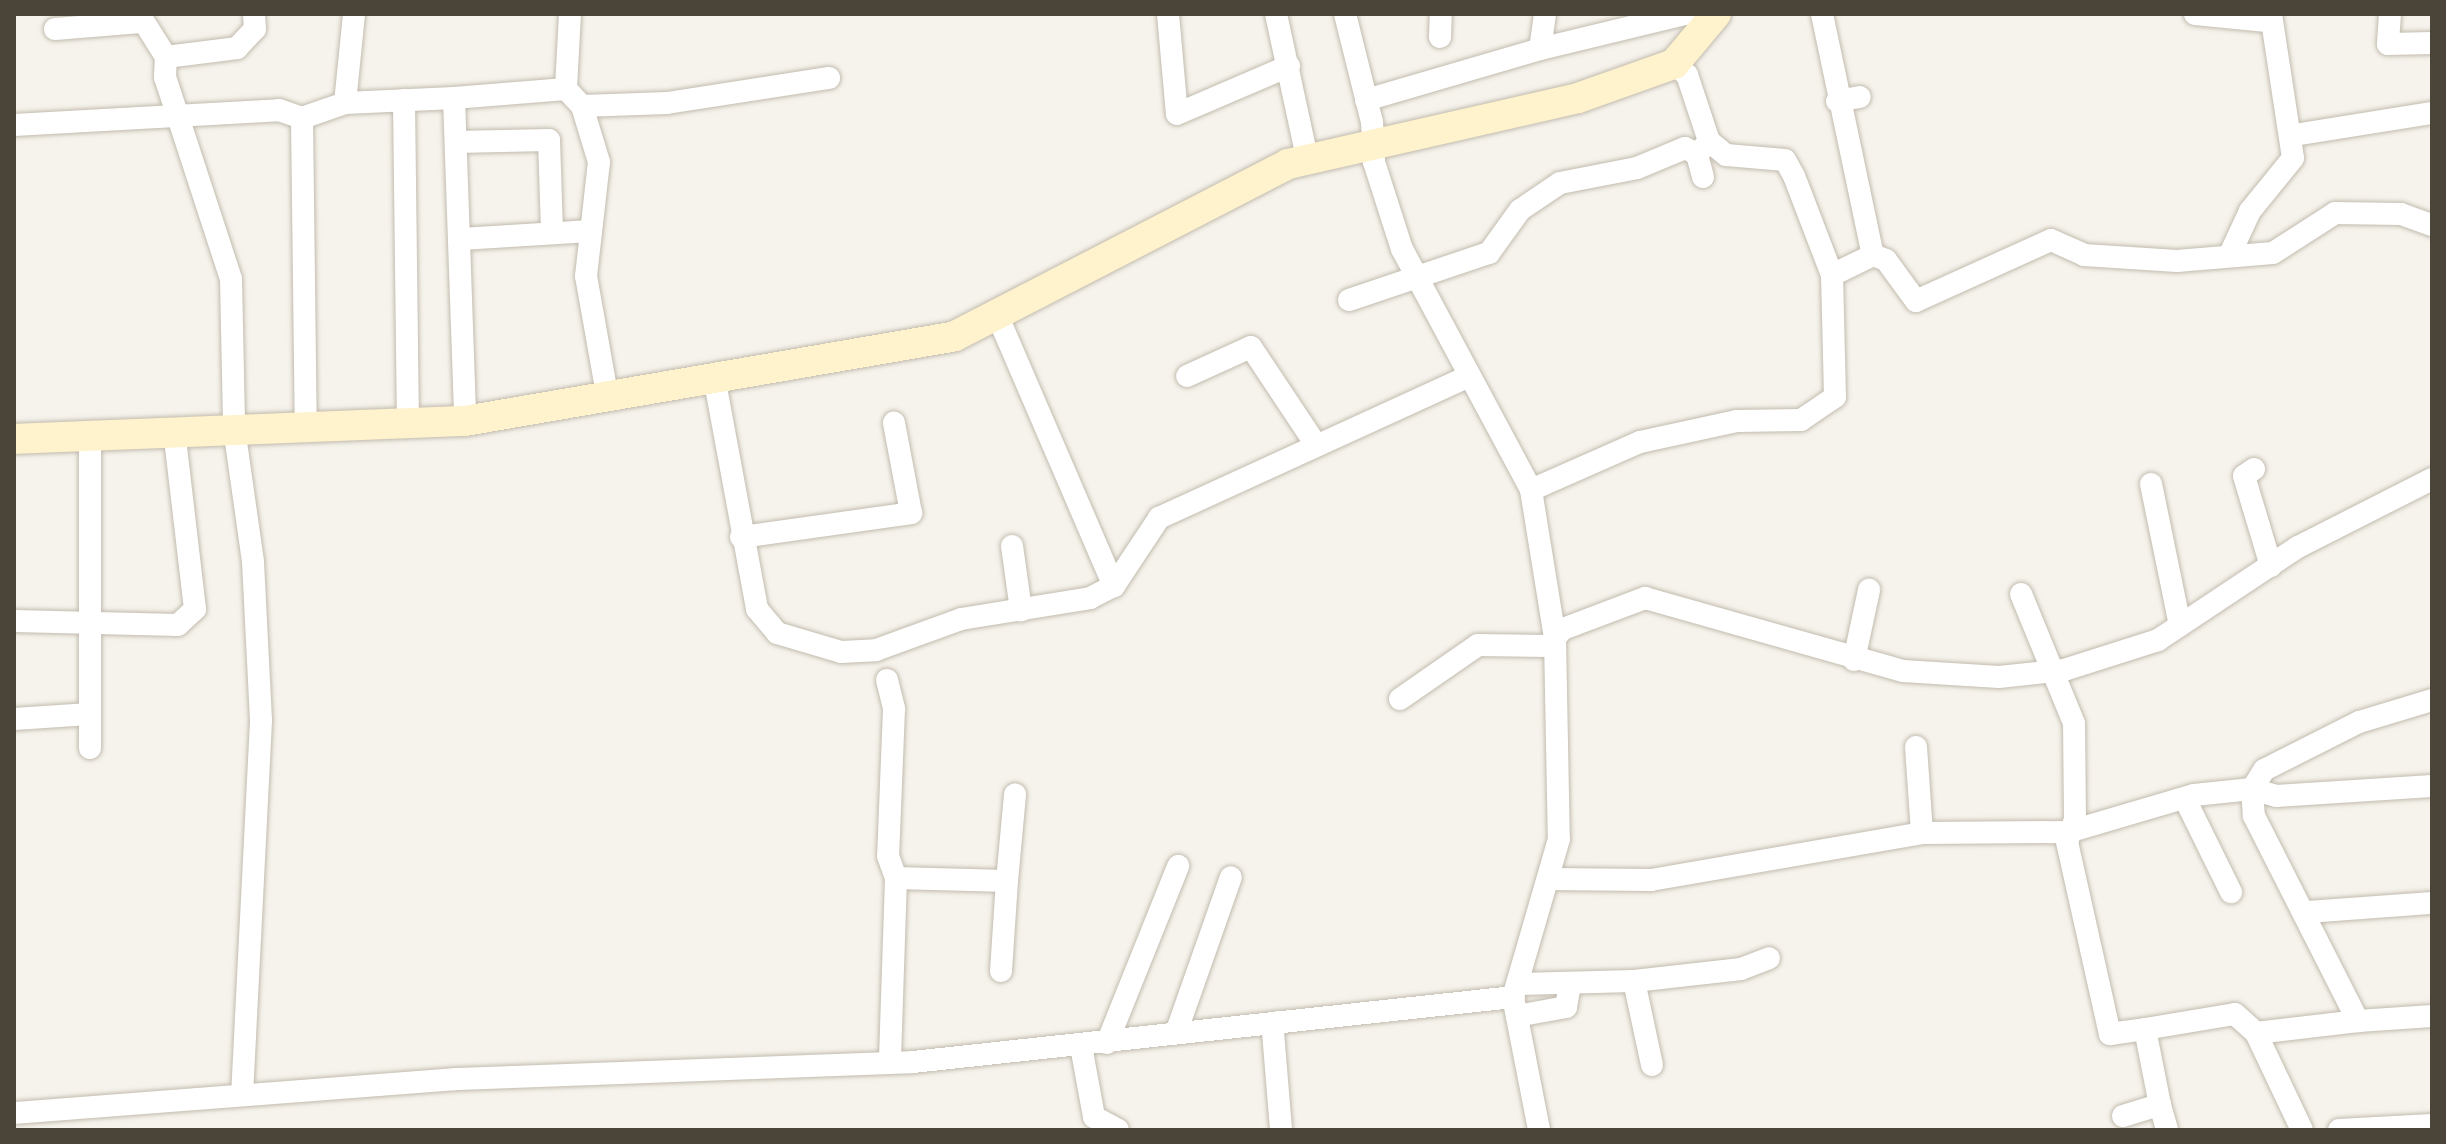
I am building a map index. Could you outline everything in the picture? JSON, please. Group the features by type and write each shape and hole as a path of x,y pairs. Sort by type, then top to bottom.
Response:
{"street":[{"path":"166,57 237,48 255,29 254,14"},
{"path":"345,103 354,14"},
{"path":"570,14 566,89 582,106 599,162 586,276 608,399"},
{"path":"1168,14 1177,114 1289,66"},
{"path":"1276,14 1307,157"},
{"path":"1345,14 1366,100 1372,143 1416,278 1465,378 1531,490 1555,639 1559,839 1516,999 1539,1130"},
{"path":"1440,37 1441,14"},
{"path":"1540,49 1545,14"},
{"path":"1366,100 1649,18 1685,14"},
{"path":"14,439 465,421 715,382 955,336 998,317 1307,157 1578,98 1674,64 1716,14"},
{"path":"1822,14 1837,101 1873,255"},
{"path":"2195,14 2269,18 2294,135 2293,158 2250,211 2231,252"},
{"path":"2390,14 2388,44 2432,43"},
{"path":"55,29 140,18 166,57 165,77 231,279 234,428 253,562 261,721 242,1092"},
{"path":"1674,64 1687,75 1703,148 1703,177"},
{"path":"582,106 667,103 829,78"},
{"path":"14,125 279,110 302,118 345,103 566,89"},
{"path":"1837,101 1860,97"},
{"path":"454,98 465,421"},
{"path":"404,100 408,424"},
{"path":"2294,135 2309,138 2432,113"},
{"path":"302,118 306,427"},
{"path":"456,142 549,140 552,229"},
{"path":"1349,300 1489,253 1520,210 1560,183 1637,168 1685,148 1785,160 1832,275 1840,379 1827,409 1801,420 1737,421 1640,442 1531,490"},
{"path":"1832,275 1873,255 1886,260 1916,301 2051,240 2122,259 2231,252 2273,253 2335,213 2401,214 2432,225"},
{"path":"461,239 552,229 591,231"},
{"path":"998,317 1114,586"},
{"path":"1187,376 1251,347 1314,442"},
{"path":"715,382 741,537 757,609 777,633 813,646 876,650 961,619 1090,598 1114,586 1159,518 1314,442 1465,378"},
{"path":"741,537 911,513 894,423"},
{"path":"14,621 178,625 195,609 174,431"},
{"path":"90,435 90,748"},
{"path":"2254,469 2244,476 2271,566"},
{"path":"1400,699 1478,645 1548,646 1555,639 1645,598 1854,660 1903,671 1999,677 2056,670 2158,640 2179,621 2271,566 2432,479"},
{"path":"2151,484 2179,621"},
{"path":"1012,546 1021,610"},
{"path":"1854,660 1869,590"},
{"path":"2021,594 2056,670 2074,723 2075,819 2068,832 2110,1034 2235,1014 2256,1033 2302,1130"},
{"path":"887,680 894,709 888,856 896,878 890,1060"},
{"path":"2358,1021 2308,912 2254,816 2252,789 2264,770 2359,722 2432,700"},
{"path":"14,719 90,714"},
{"path":"1916,747 1922,833"},
{"path":"1548,879 1651,880 1922,833 2068,832 2185,799 2252,789 2276,796 2432,786"},
{"path":"1001,971 1015,794"},
{"path":"2185,799 2231,892"},
{"path":"1107,1043 1178,866"},
{"path":"1176,1033 1231,877"},
{"path":"896,878 1007,881"},
{"path":"2308,912 2432,903"},
{"path":"14,1113 242,1092 890,1060 1081,1046 1176,1033 1516,999 1570,985 1741,969 1769,958"},
{"path":"1634,981 1652,1065"},
{"path":"1516,999 1566,1007 1570,985"},
{"path":"2256,1033 2432,1016"},
{"path":"1278,1022 1273,1032 1281,1130"},
{"path":"2145,1029 2167,1130"},
{"path":"1081,1046 1094,1117 1118,1130"},
{"path":"2123,1116 2160,1105"},
{"path":"2339,1130 2432,1125"}]}
